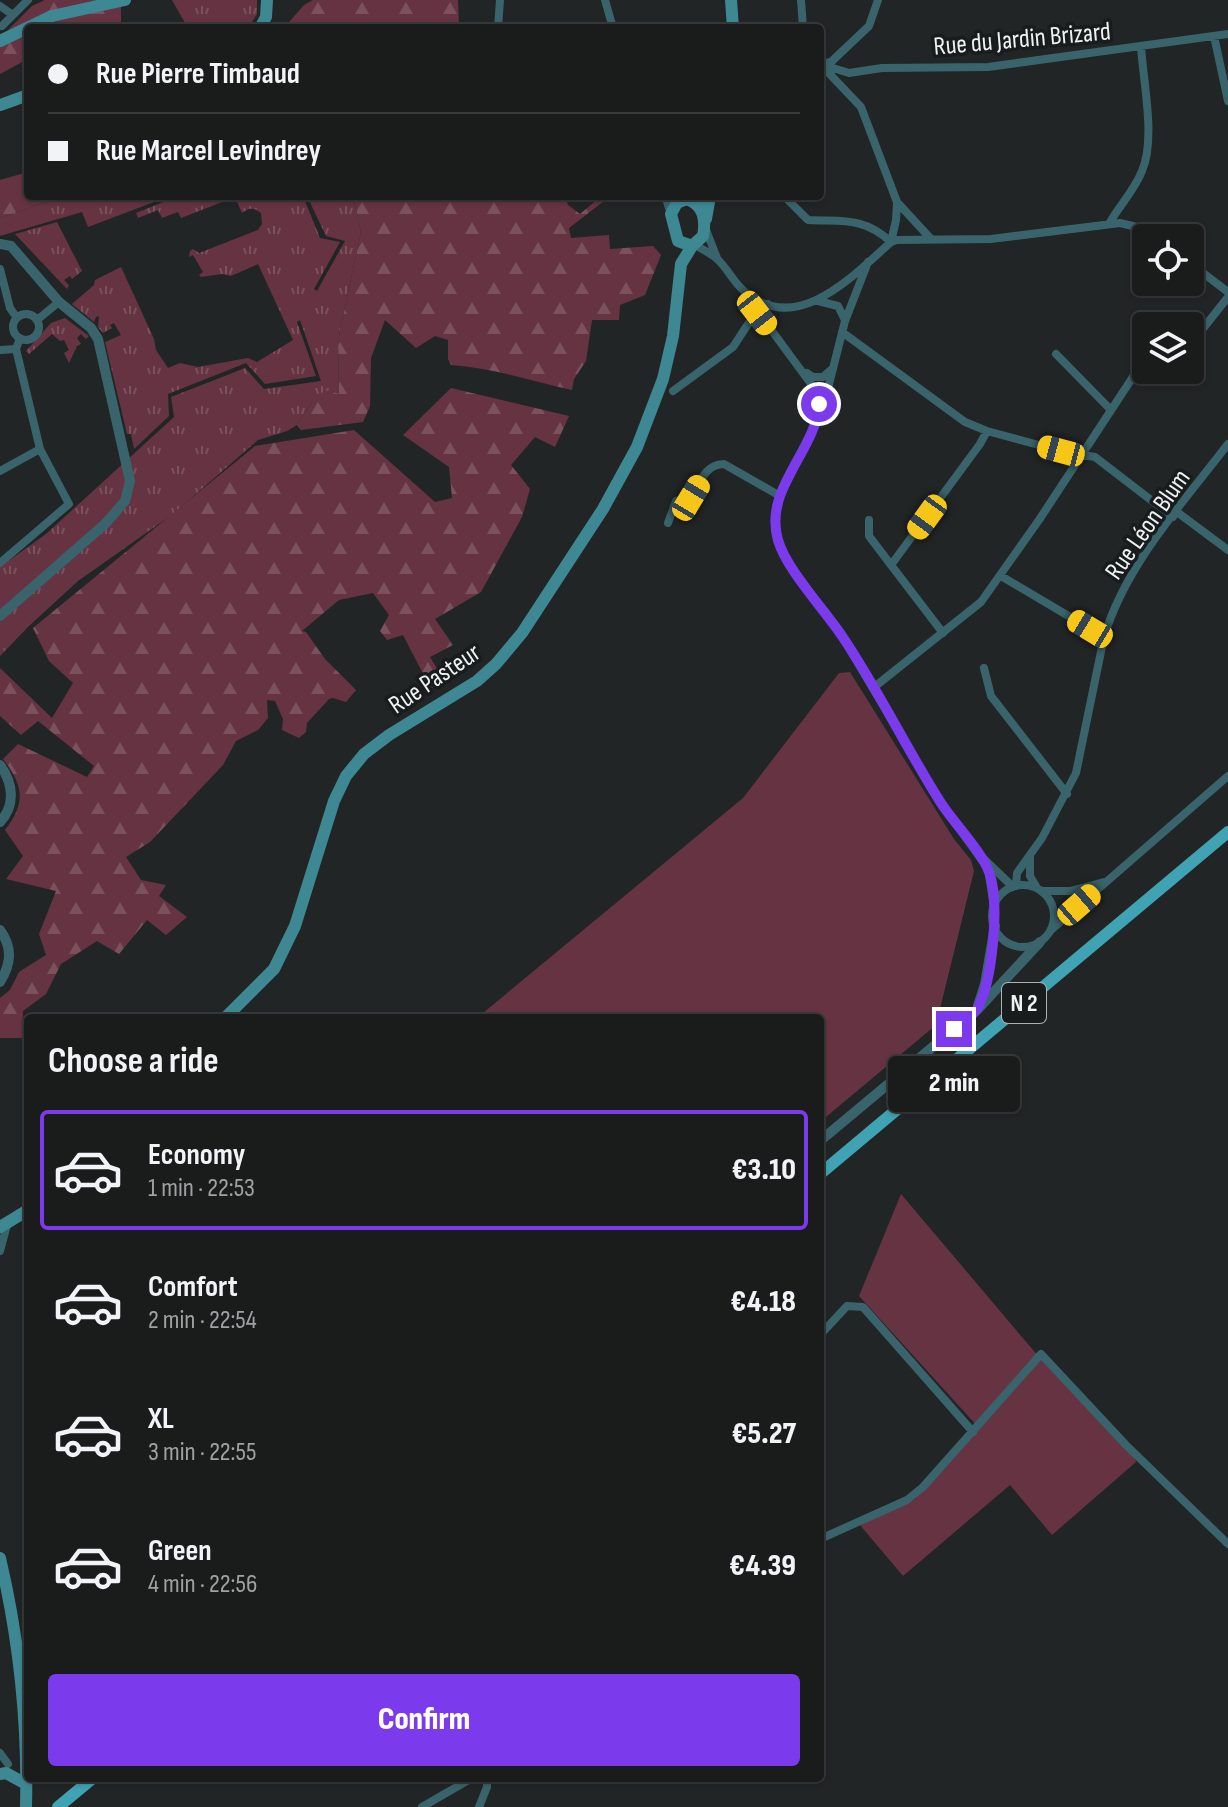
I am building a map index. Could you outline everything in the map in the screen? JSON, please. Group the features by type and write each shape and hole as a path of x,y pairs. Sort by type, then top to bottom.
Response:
{"main road":[{"path":"35,24 52,16 125,0"},
{"path":"262,24 267,0"},
{"path":"731,0 733,24"},
{"path":"0,41 24,29"},
{"path":"0,105 24,96"},
{"path":"685,200 677,203 671,214 680,244 693,245 703,236 709,200"},
{"path":"692,200 701,208 705,225"},
{"name":"Rue Pasteur","path":"676,238 680,272"},
{"name":"Rue Pasteur","path":"229,1014 274,969 295,926 334,801 346,776 364,754 389,735 477,681 496,664 522,633 603,509 637,447 663,379 673,336 683,258 693,245"},
{"name":"N 2","path":"824,1171 1228,832"},
{"path":"4,1226 24,1213"},
{"path":"0,1558 15,1626 24,1734"},
{"path":"24,1759 3,1770 26,1784 26,1807"},
{"path":"58,1807 88,1782"}],"street":[{"path":"2,26 28,0"},
{"path":"498,24 500,0"},
{"path":"605,0 612,24"},
{"path":"801,0 803,24"},
{"path":"824,63 831,62 869,26 878,0"},
{"path":"0,6 13,15"},
{"name":"Rue du Jardin Brizard","path":"824,65 849,73 882,68 988,67 1228,34"},
{"path":"1214,36 1228,101"},
{"path":"1109,224 1136,184 1146,158 1148,138 1141,46"},
{"path":"824,68 861,107 897,202 931,239"},
{"path":"666,200 671,214"},
{"path":"788,200 808,220 848,219 891,242"},
{"path":"891,242 897,202"},
{"path":"818,301 891,242 902,239 1003,238 1109,224 1132,226"},
{"path":"705,225 717,259 800,368 817,397 815,421"},
{"path":"0,616 106,523 125,501 130,481 95,333 59,302 6,245"},
{"path":"693,245 717,259"},
{"path":"868,262 845,321 827,397 780,496 775,519 781,550 843,638 941,803 980,856 991,880 995,926 977,1010"},
{"path":"0,269 10,308 17,318"},
{"path":"1204,274 1228,294 1204,327"},
{"path":"742,290 768,304 786,307 818,301 838,306 845,321"},
{"path":"37,320 59,302"},
{"path":"673,391 733,347 757,313 768,304"},
{"path":"28,314 37,320 39,328 36,336 28,340 20,338 13,329 17,318 28,314"},
{"path":"842,332 965,422 987,431 1095,457 1228,550"},
{"path":"0,563 69,504 40,449 16,349 20,338"},
{"path":"0,350 16,349"},
{"path":"1056,354 1111,410"},
{"path":"800,368 817,378 834,367"},
{"path":"873,688 973,611 1001,576 1132,378"},
{"path":"891,565 987,431"},
{"name":"Rue Léon Blum","path":"1014,887 1017,873 1067,794 1076,773 1104,637 1132,571 1228,444"},
{"path":"0,471 40,449"},
{"path":"668,523 676,501 691,498 709,467 715,464 724,464 780,496"},
{"path":"869,520 869,536 943,633"},
{"path":"1001,576 1104,637"},
{"path":"984,668 991,696 1067,794"},
{"path":"0,765 12,793 9,812 0,822"},
{"path":"824,1138 977,1010 1051,930 1228,776"},
{"path":"995,868 1016,868 1030,855"},
{"path":"1030,855 1030,876 1052,905 1051,930"},
{"path":"980,856 1014,887"},
{"path":"994,907 1001,895 1014,887 1027,885 1040,890 1070,891 1104,882"},
{"path":"995,926 999,934 1013,945 1040,942"},
{"path":"0,930 8,944 10,960 0,982"},
{"path":"0,1251 4,1226"},
{"path":"824,1331 847,1306 863,1307 973,1432"},
{"path":"824,1537 907,1500 923,1487 1041,1354 1126,1445 1228,1544"},
{"path":"0,1753 3,1770"},
{"path":"422,1807 465,1782"},
{"path":"479,1807 487,1782"}],"green space":[{"path":"45,0 121,0 121,23 24,24 24,61 0,74 0,38 32,6"},
{"path":"172,0 257,0 257,14 251,24 186,24"},
{"path":"313,0 458,0 459,24 287,24 304,5"},
{"path":"24,173 24,200 52,200 0,218 0,180"},
{"path":"52,200 159,200 88,227 82,212 0,236 0,218"},
{"path":"168,200 227,200 181,218 178,212 162,218 158,210 138,218 136,213"},
{"path":"236,200 305,200 320,238 340,242 314,289 317,291 345,241 326,236 309,200 354,200 361,232 338,340 339,395 312,402 297,425 258,440 173,514 78,581 0,656 0,567 46,534 174,417 171,397 245,368 264,389 321,381 300,320 297,322 316,376 265,384 246,363 168,394 169,416 134,449 131,434 127,434 105,342 121,335 114,323 103,333 98,327 99,316 94,322 72,304 94,285 95,280 121,267 154,339 156,350 168,368 180,363 198,367 248,358 257,362 293,340 258,264 231,276 201,277 199,275 203,272 193,255 189,257 193,249 199,253 258,230 262,224 261,213 251,209 242,213"},
{"path":"354,200 566,200 580,214 601,200 604,201 569,228 571,238 609,235 610,249 653,246 661,255 645,295 620,305 619,320 592,320 586,361 574,379 572,390 497,372 451,365 448,340 435,336 416,348 385,320 371,358 370,406 363,422 301,430 297,425 312,402 325,390 339,394 338,340 361,232"},
{"path":"57,222 82,271 72,279 70,276 64,280 69,285 67,289 15,234"},
{"path":"65,318 89,336 86,339 81,334 77,338 81,344 69,363 64,353 69,350 64,340 60,341 52,334 29,354 26,351 51,323"},
{"path":"451,388 569,416 555,447 535,437 511,465 530,489 522,517 481,592 435,619 453,645 430,657 444,680 431,689 403,635 387,640 380,631 389,615 373,593 339,600 302,631 356,690 346,702 329,699 307,723 306,732 299,738 282,730 283,719 275,701 267,700 268,718 258,730 236,741 223,765 150,842 126,857 141,880 166,885 159,896 187,917 166,935 147,920 119,954 97,941 61,964 46,994 23,1011 22,1038 0,1038 0,998 10,990 19,972 46,955 39,934 56,891 6,879 23,856 5,830 16,811 20,794 15,778 3,759 18,744 87,777 94,766 38,721 21,735 0,716 0,668 52,718 73,683 49,661 33,628 255,446 354,430 435,502 452,498 449,467 403,435"},
{"path":"850,672 954,839 971,860 974,871 936,1025 824,1119 824,1014 482,1014 743,798 839,673"},
{"path":"901,1194 1033,1350 1136,1462 1052,1535 1010,1485 903,1576 860,1525 915,1499 979,1428 859,1296"}],"route":[{"path":"819,404 815,421 780,496 775,519 777,540 786,559 843,638 941,803 988,869 995,901 995,926 985,984 977,1010 954,1029"}]}
